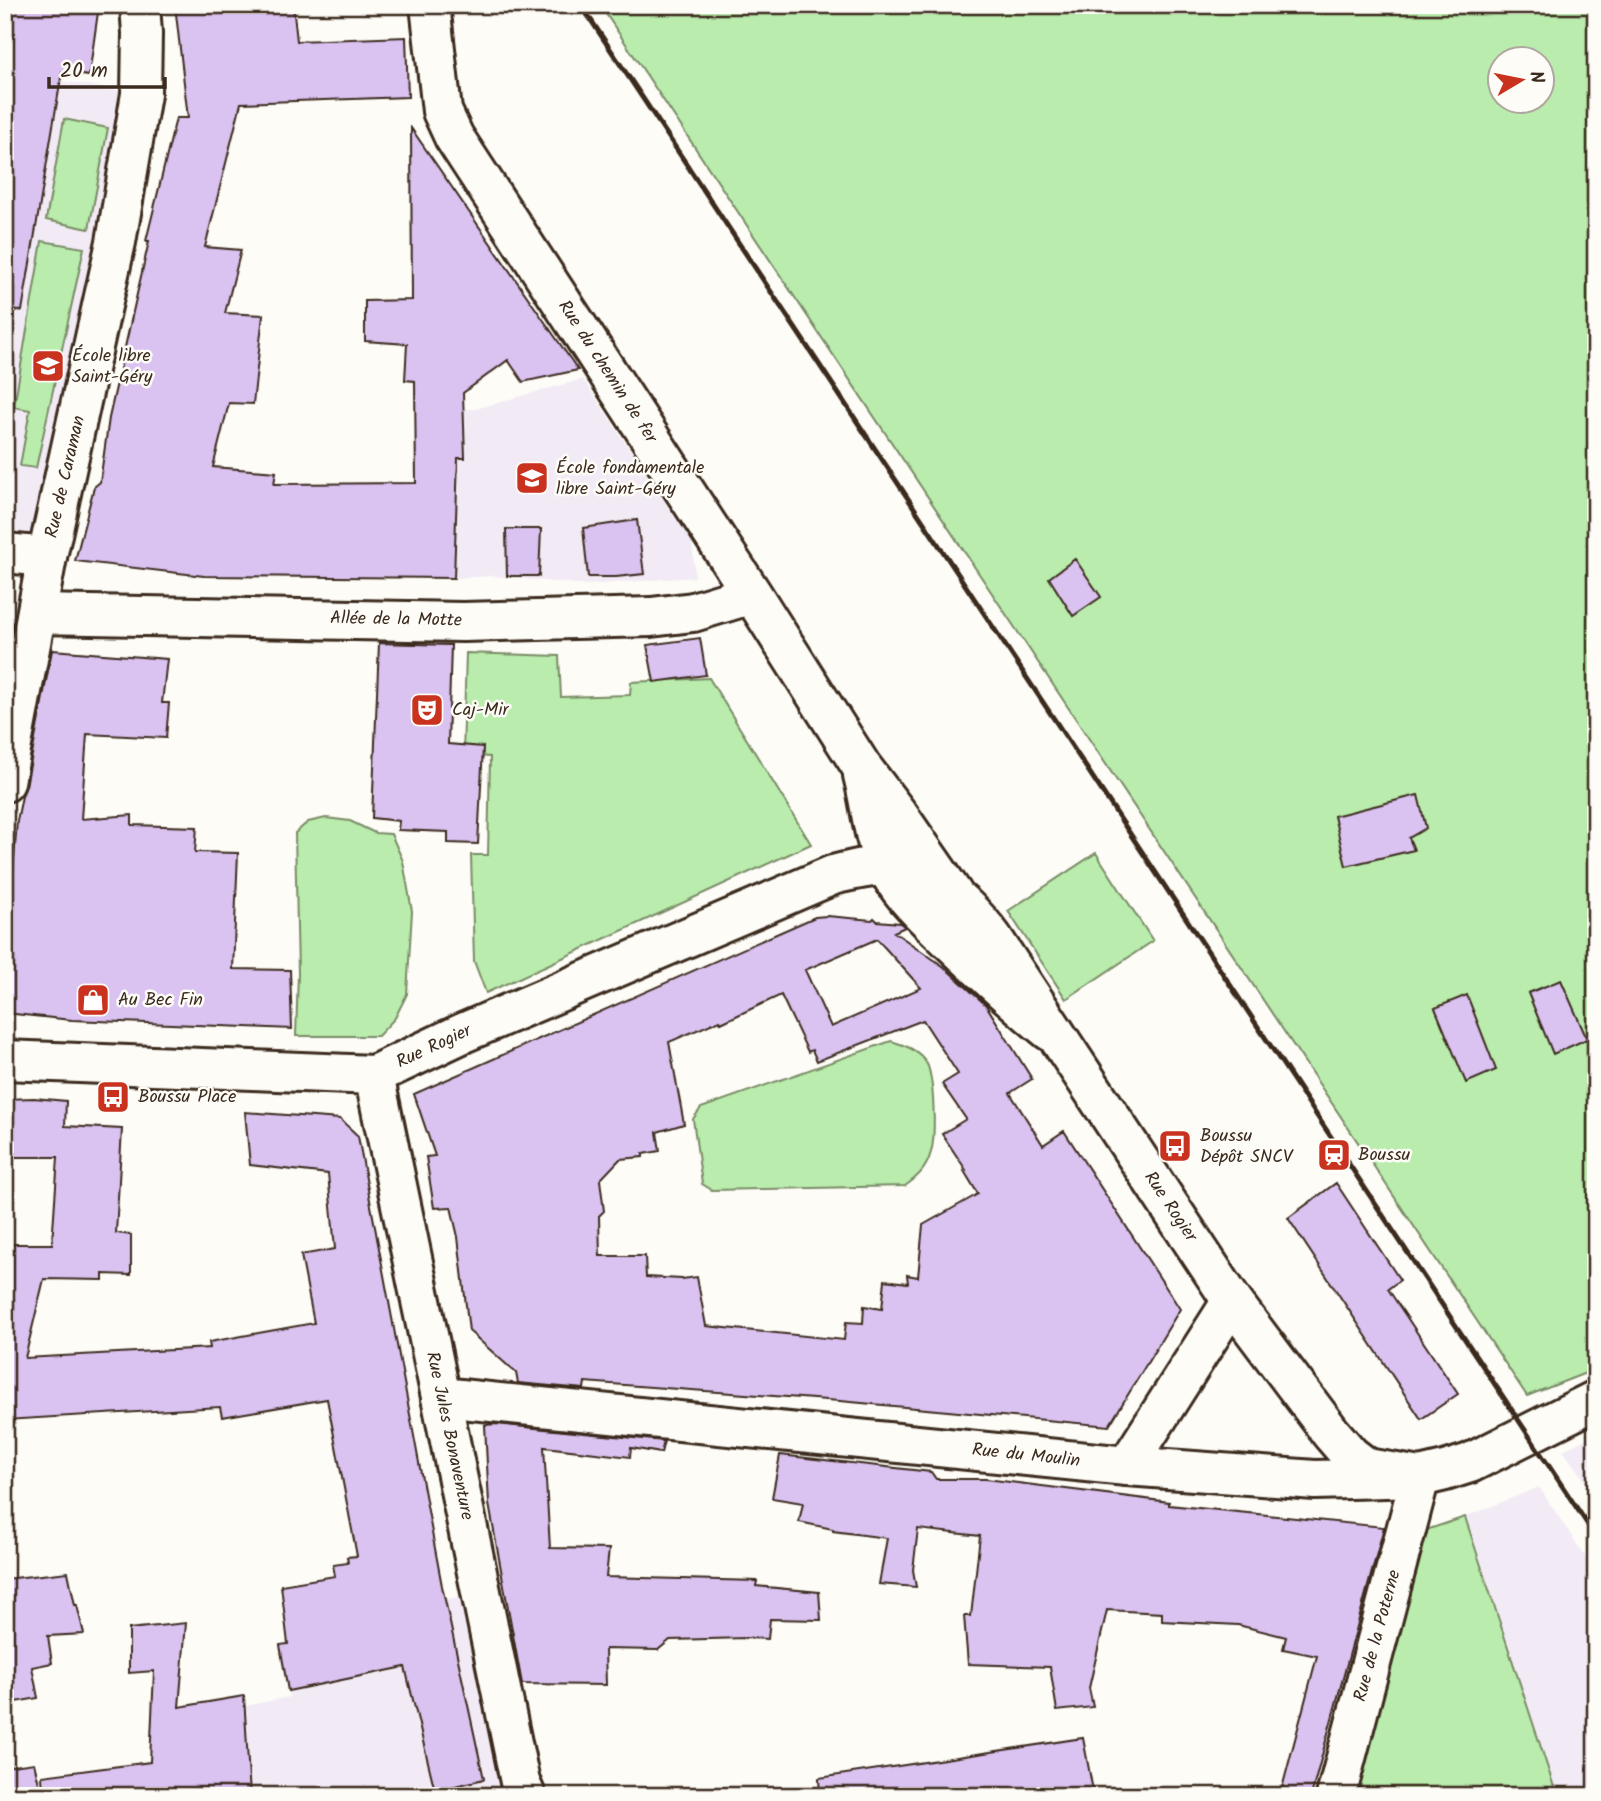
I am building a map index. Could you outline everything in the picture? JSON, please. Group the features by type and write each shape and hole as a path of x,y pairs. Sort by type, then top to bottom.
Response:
{"street":[{"name":"Rue de Caraman","path":"5,782 47,557 114,256 131,159 142,94 140,5"},
{"name":"Rue du chemin de fer","path":"430,5 442,111 454,137 752,593 861,766 953,894"},
{"path":"5,553 47,557"},
{"name":"Allée de la Motte","path":"37,614 463,622 651,617 693,612 752,593"},
{"path":"859,870 873,832 861,766"},
{"path":"859,870 931,882 953,894"},
{"path":"859,870 910,901 1008,997 1055,1035"},
{"name":"Rue Rogier","path":"5,1060 374,1075 463,1033 859,870"},
{"name":"Rue Rogier","path":"953,894 975,914 992,937 1232,1301 1331,1433 1350,1455 1367,1468 1420,1477"},
{"name":"Rue Jules Bonaventure","path":"374,1075 520,1782 526,1796"},
{"path":"1127,1466 1232,1301"},
{"name":"Rue du Moulin","path":"441,1397 1127,1466 1315,1480 1420,1477 1470,1463 1596,1399"},
{"name":"Rue de la Poterne","path":"1336,1796 1420,1477"}],"shaded area":[{"name":"École libre Saint-Géry","path":"5,72 141,94 47,557 5,553"},
{"name":"École fondamentale libre Saint-Géry","path":"583,379 692,542 695,577 586,585 492,576 422,577 416,506 416,410 475,409"},
{"path":"1596,1434 1596,1497 1563,1450"},
{"path":"1539,1487 1596,1573 1596,1796 1557,1796 1465,1517"},
{"path":"481,1593 526,1796 189,1796 187,1718 289,1697 280,1657 332,1644 326,1621"}],"green space":[{"path":"600,5 1596,5 1596,1369 1527,1396"},
{"path":"64,119 108,128 89,229 46,220"},
{"path":"42,241 84,248 36,468 20,466 30,410 14,407"},
{"path":"466,653 559,656 561,697 630,695 631,682 709,678 811,844 486,993 474,961 471,855 488,855 490,757 463,755"},
{"path":"326,818 350,821 375,833 391,834 403,861 412,911 407,994 395,1018 378,1036 296,1036 298,973 295,833 308,822"},
{"path":"1096,853 1153,941 1066,999 1008,911"},
{"path":"891,1041 920,1055 927,1064 933,1094 931,1152 918,1176 910,1183 905,1186 712,1190 702,1184 693,1119 701,1108"},
{"path":"1465,1517 1557,1796 1348,1796 1417,1533"}],"building":[{"path":"13,5 99,5 89,76 62,72 22,311 5,310 5,58"},
{"path":"175,5 293,5 297,41 406,37 408,97 241,103 205,247 241,250 225,313 263,315 253,404 229,403 213,467 276,472 274,484 416,483 415,381 405,380 407,344 365,341 365,301 412,300 411,128 578,370 523,382 508,360 463,393 465,458 458,458 454,578 204,576 75,561 94,487 100,482 109,418 149,241 146,241 176,118 188,118"},
{"path":"637,520 644,574 588,577 583,528"},
{"path":"506,529 541,529 539,576 507,576"},
{"path":"1075,559 1101,597 1073,616 1049,578"},
{"path":"700,638 706,675 654,682 647,645"},
{"path":"379,643 451,645 448,744 483,747 478,844 448,843 448,832 398,830 399,821 372,818"},
{"path":"52,650 167,659 162,703 169,703 166,738 87,734 81,819 132,815 132,825 197,827 195,852 238,853 233,969 290,970 292,1029 72,1020 5,1013 5,976 17,821"},
{"path":"1418,795 1426,828 1409,838 1414,850 1346,866 1334,816"},
{"path":"815,917 874,918 877,921 900,923 905,927 894,932 943,966 986,1005 1032,1079 1010,1093 1043,1145 1064,1131 1180,1309 1109,1426 840,1401 585,1382 584,1389 518,1383 516,1373 469,1331 458,1237 451,1207 434,1208 426,1157 435,1156 414,1094","holes":["877,939 921,988 831,1027 805,970","781,995 808,1052 812,1050 817,1061 923,1020 958,1074 942,1084 966,1119 942,1134 978,1194 923,1225 918,1277 907,1275 908,1283 885,1280 882,1309 864,1306 863,1323 846,1322 844,1340 706,1326 697,1277 646,1277 645,1256 600,1256 599,1216 604,1211 600,1180 620,1159 643,1157 643,1154 660,1151 657,1132 684,1124 669,1042 720,1020 721,1023"]},
{"path":"1561,980 1587,1039 1553,1054 1528,993"},
{"path":"1467,995 1496,1070 1466,1083 1435,1008"},
{"path":"5,1099 66,1101 65,1126 122,1129 116,1233 131,1235 131,1275 103,1274 103,1280 44,1279 25,1358 210,1348 209,1342 314,1323 301,1255 335,1249 328,1174 250,1165 245,1112 340,1119 358,1136 442,1586 484,1779 435,1791 405,1667 288,1691 280,1645 288,1644 281,1585 335,1576 333,1565 348,1563 347,1557 357,1556 327,1399 222,1417 220,1407 5,1420 5,1244 52,1244 58,1157 5,1157"},
{"path":"1336,1183 1400,1280 1388,1289 1458,1394 1421,1419 1288,1218"},
{"path":"485,1425 664,1441 661,1453 631,1448 630,1457 544,1447 550,1548 609,1549 606,1577 757,1581 756,1586 819,1592 821,1620 770,1619 768,1639 670,1640 658,1650 605,1649 606,1685 522,1684 489,1504"},
{"path":"780,1455 931,1472 936,1479 986,1479 1169,1502 1169,1505 1384,1527 1311,1796 1280,1796 1317,1656 1283,1649 1286,1637 1238,1625 1162,1621 1162,1613 1107,1610 1089,1688 1093,1707 1057,1711 1050,1667 968,1664 964,1616 971,1616 980,1536 918,1529 913,1570 916,1587 879,1584 887,1538 833,1531 799,1522 803,1503 772,1498"},
{"path":"68,1572 84,1634 48,1636 52,1663 32,1667 38,1698 5,1704 5,1579"},
{"path":"186,1623 179,1707 244,1696 250,1796 43,1796 42,1776 150,1762 154,1671 129,1673 129,1629"},
{"path":"1083,1738 1094,1796 1006,1796 1005,1788 950,1796 820,1796 819,1778"},
{"path":"34,1763 42,1796 5,1796 5,1767"}],"railway":[{"path":"581,5 1596,1537"}],"place":[{"name":"École libre Saint-Géry","path":"48,366"},
{"name":"École fondamentale libre Saint-Géry","path":"532,478"},
{"name":"Caj-Mir","path":"427,710"},
{"name":"Au Bec Fin","path":"93,1000"},
{"name":"Boussu Place","path":"113,1097"},
{"name":"Boussu Dépôt SNCV","path":"1175,1146"},
{"name":"Boussu","path":"1334,1155"}]}
